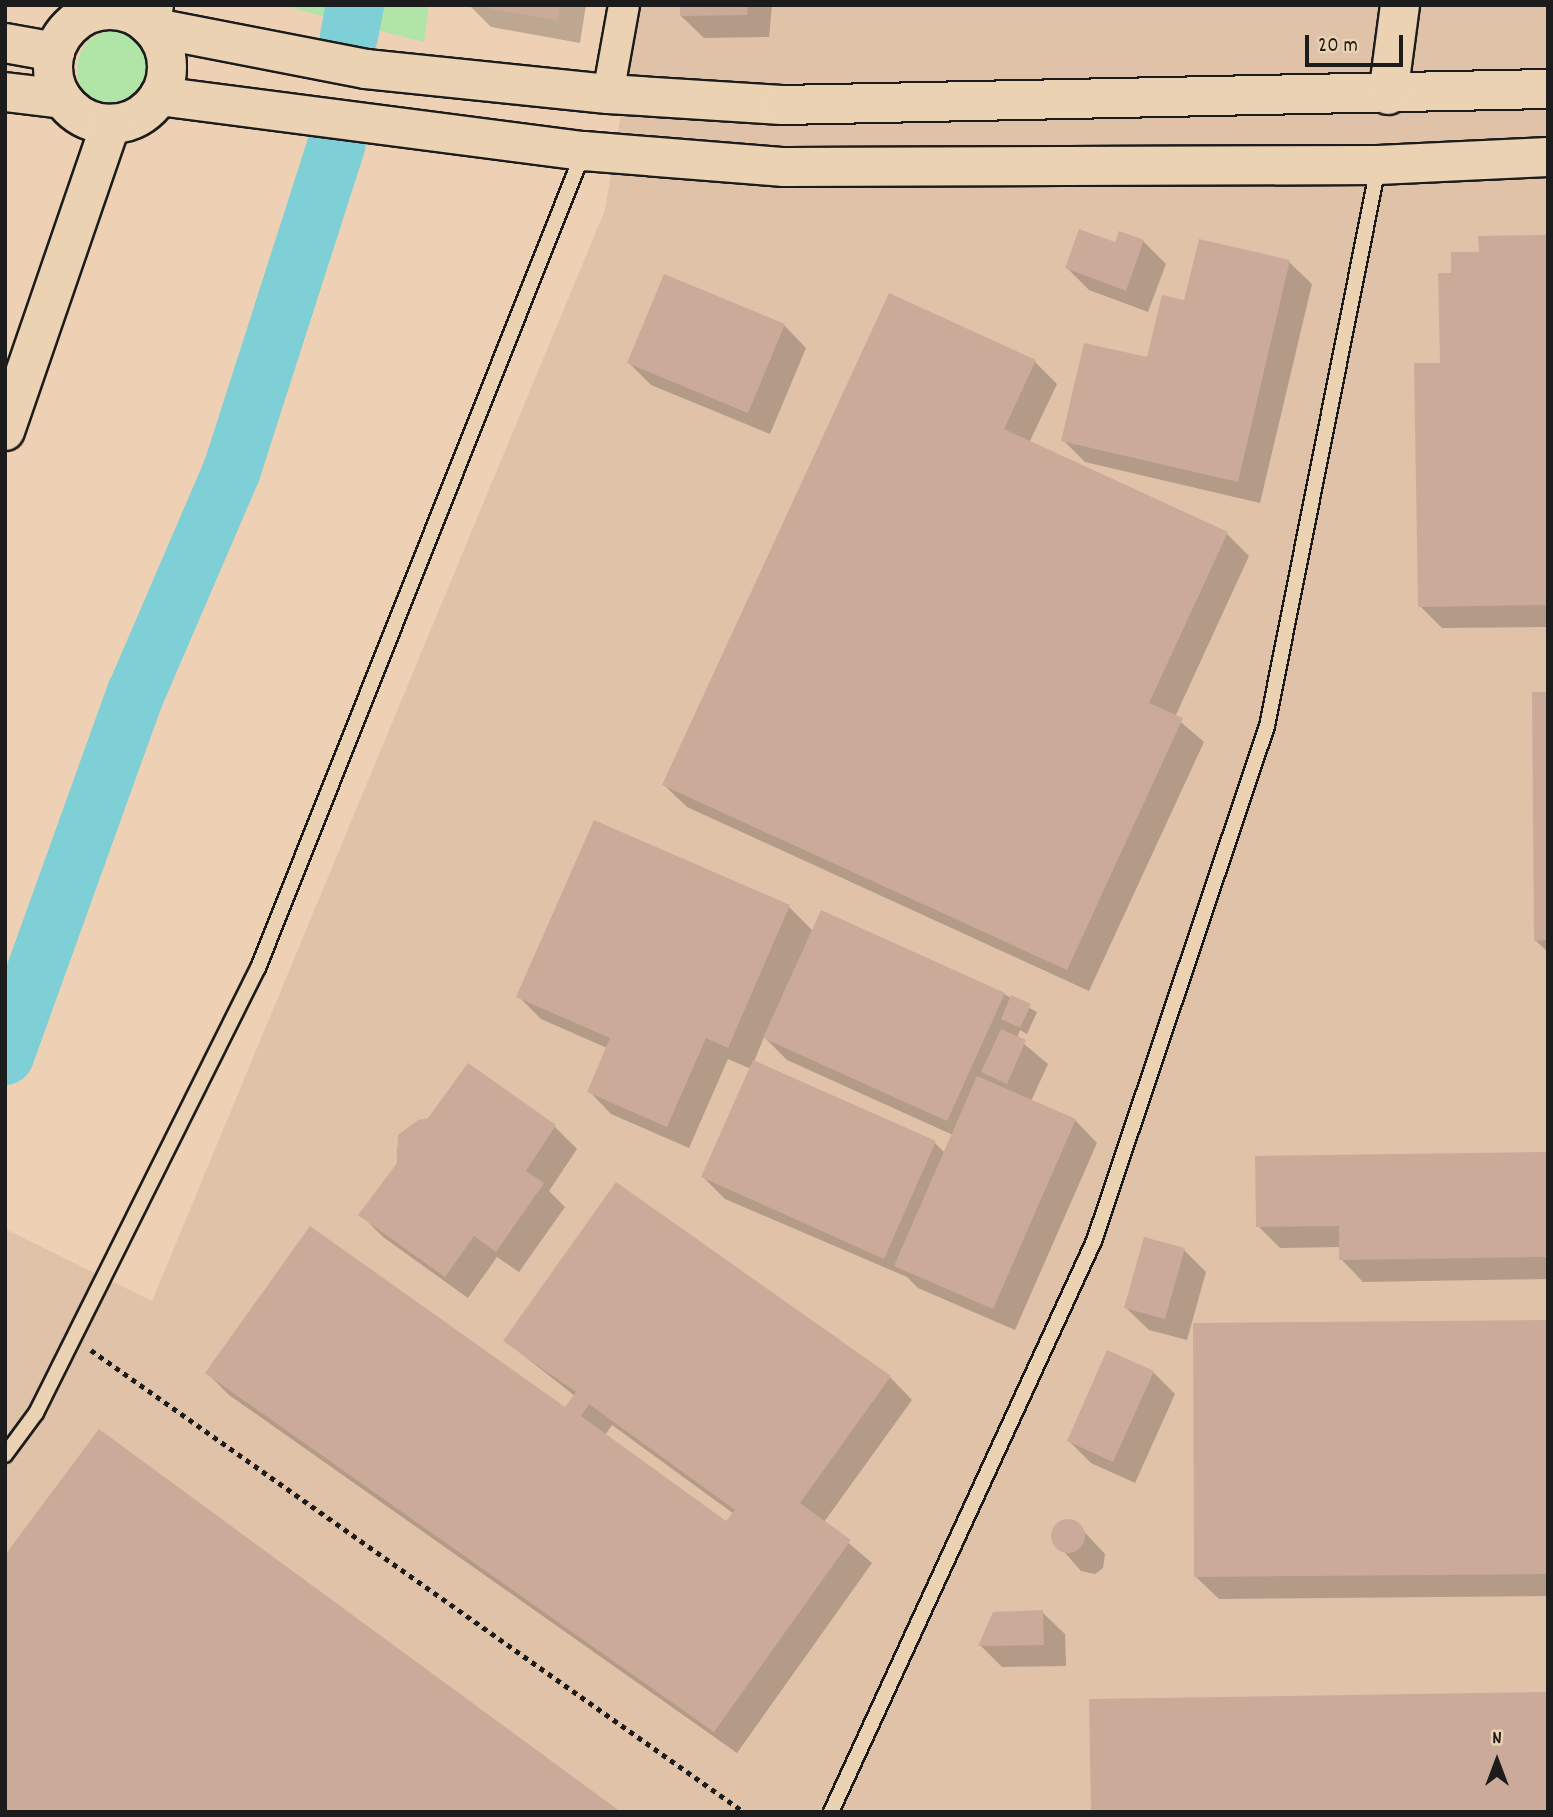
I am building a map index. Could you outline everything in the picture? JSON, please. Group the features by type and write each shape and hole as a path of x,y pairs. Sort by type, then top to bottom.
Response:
{"street":[{"path":"608,94 624,5"},
{"path":"1388,95 1400,5"},
{"path":"152,16 167,60 159,96 146,111 111,124 84,117 63,99 53,68 55,52 62,36 89,10 152,16 366,69 608,94 782,105 1388,95 1548,89"},
{"path":"5,43 55,52"},
{"path":"5,92 63,99"},
{"path":"159,96 584,151 784,167 1378,165 1548,157"},
{"path":"5,431 111,124"}],"lane":[{"path":"5,1455 36,1413 258,968 584,151"},
{"path":"831,1812 1094,1241 1262,739 1378,165"}],"path":[{"path":"73,1338 744,1812"}],"shaded area":[{"path":"639,5 1548,5 1548,1812 5,1812 5,1229 152,1301 605,210"}],"green space":[{"path":"280,5 429,5 424,42"},
{"path":"108,30 124,30 138,36 149,47 155,61 155,77 149,91 138,102 124,108 108,108 94,102 83,91 77,77 77,61 83,47 94,36"}],"building":[{"path":"473,5 560,5 558,21"},
{"path":"680,5 748,5 747,15 680,16"},
{"path":"1079,229 1115,242 1119,231 1144,240 1126,291 1065,268"},
{"path":"1548,235 1548,605 1418,607 1414,363 1440,363 1438,273 1451,273 1451,252 1479,252 1478,236"},
{"path":"1199,239 1290,260 1238,482 1061,441 1084,343 1147,357 1162,295 1184,300"},
{"path":"664,274 785,324 748,413 627,363"},
{"path":"889,293 1036,360 1004,429 1228,532 1149,703 1183,718 1067,970 662,785"},
{"path":"1532,692 1548,692 1548,940 1534,941"},
{"path":"594,820 790,905 728,1048 706,1038 667,1127 587,1092 610,1038 516,997"},
{"path":"821,910 1005,993 947,1121 763,1038"},
{"path":"1011,995 1031,1004 1020,1028 1001,1019"},
{"path":"1001,1029 1026,1040 1007,1084 981,1072"},
{"path":"753,1060 936,1141 884,1259 701,1177"},
{"path":"468,1063 556,1125 526,1171 544,1183 496,1252 474,1236 445,1277 358,1215 397,1163 398,1135 418,1120 428,1118"},
{"path":"977,1076 1076,1119 993,1309 894,1266"},
{"path":"1548,1152 1548,1257 1339,1260 1339,1226 1256,1227 1255,1156"},
{"path":"616,1182 891,1376 800,1503 851,1540 714,1732 205,1373 310,1226 565,1407 576,1392 503,1341","holes":["589,1404 735,1510 726,1521 581,1416"]},
{"path":"1144,1237 1185,1248 1165,1319 1124,1308"},
{"path":"1548,1320 1548,1574 1194,1577 1193,1323"},
{"path":"1107,1350 1154,1371 1113,1462 1067,1441"},
{"path":"99,1429 621,1812 5,1812 5,1555"},
{"path":"1068,1519 1080,1524 1085,1536 1080,1548 1068,1553 1056,1548 1051,1536 1056,1524"},
{"path":"1043,1610 1044,1645 978,1646 993,1612"},
{"path":"1548,1692 1548,1812 1091,1812 1089,1699"}],"waterway":[{"path":"349,36 355,5"},
{"path":"5,1056 136,693 232,470 337,143"}]}
